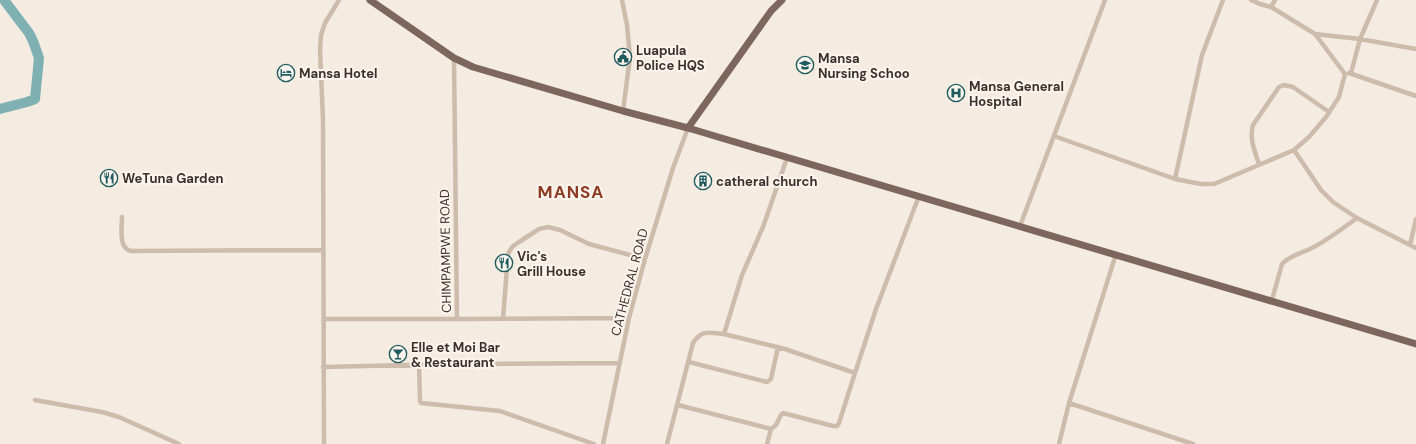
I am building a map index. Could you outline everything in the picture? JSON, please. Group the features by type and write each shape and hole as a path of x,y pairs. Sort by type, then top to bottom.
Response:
{"main road":[{"path":"370,0 454,58 473,67 623,111 688,128 1272,300 1416,344"},
{"path":"688,128 771,11 782,0"}],"street":[{"path":"324,444 323,120 320,50 321,35 325,23 339,0"},
{"path":"622,0 627,25 630,57 623,111"},
{"path":"1020,226 1105,0"},
{"path":"1175,179 1202,55 1223,0"},
{"path":"1251,0 1271,7 1315,34 1345,74"},
{"path":"1271,7 1275,0"},
{"path":"1351,73 1360,39 1377,0"},
{"path":"1315,34 1360,39 1416,49"},
{"name":"CHIMPAMPWE ROAD","path":"454,58 457,319 629,318"},
{"path":"1345,74 1351,73 1416,96"},
{"path":"1054,136 1175,179 1201,184 1214,184 1294,150 1309,137 1339,98 1345,74"},
{"path":"1259,164 1251,131 1253,125 1280,87 1284,85 1293,86 1329,112"},
{"name":"CATHEDRAL ROAD","path":"603,444 629,318 645,259 673,168 688,128"},
{"path":"1294,150 1321,190 1333,202 1357,218 1416,248"},
{"path":"724,334 742,275 763,227 787,158"},
{"path":"767,444 771,429 776,425 783,413 833,426 837,426 839,423 876,309 919,196"},
{"path":"122,217 123,247 131,251 323,250"},
{"path":"1272,300 1282,264 1285,260 1318,244 1357,218"},
{"path":"1410,245 1416,218"},
{"path":"503,319 508,254 512,247 539,229 548,227 560,230 589,244 645,259"},
{"path":"1059,444 1069,404 1116,254"},
{"path":"324,319 457,319"},
{"path":"667,444 693,343 700,334 724,334 778,347 855,373"},
{"path":"689,362 767,382 771,379 778,347"},
{"path":"323,367 620,363"},
{"path":"419,365 421,403 500,411 594,444"},
{"path":"35,400 108,414 179,444"},
{"path":"1069,404 1193,444"},
{"path":"678,405 771,429"}],"waterway":[{"name":"MANSA","path":"0,109 35,99 39,58 29,33 4,0"}],"place":[{"name":"Luapula Police HQS","path":"623,57"},
{"name":"Mansa Nursing Schoo","path":"805,65"},
{"name":"Mansa Hotel","path":"286,73"},
{"name":"Mansa General Hospital","path":"956,93"},
{"name":"WeTuna Garden","path":"109,178"},
{"name":"catheral church","path":"703,181"},
{"name":"Vic's Grill House","path":"504,263"},
{"name":"Elle et Moi Bar & Restaurant","path":"398,354"}],"district":[{"name":"MANSA","path":"571,192"}]}
